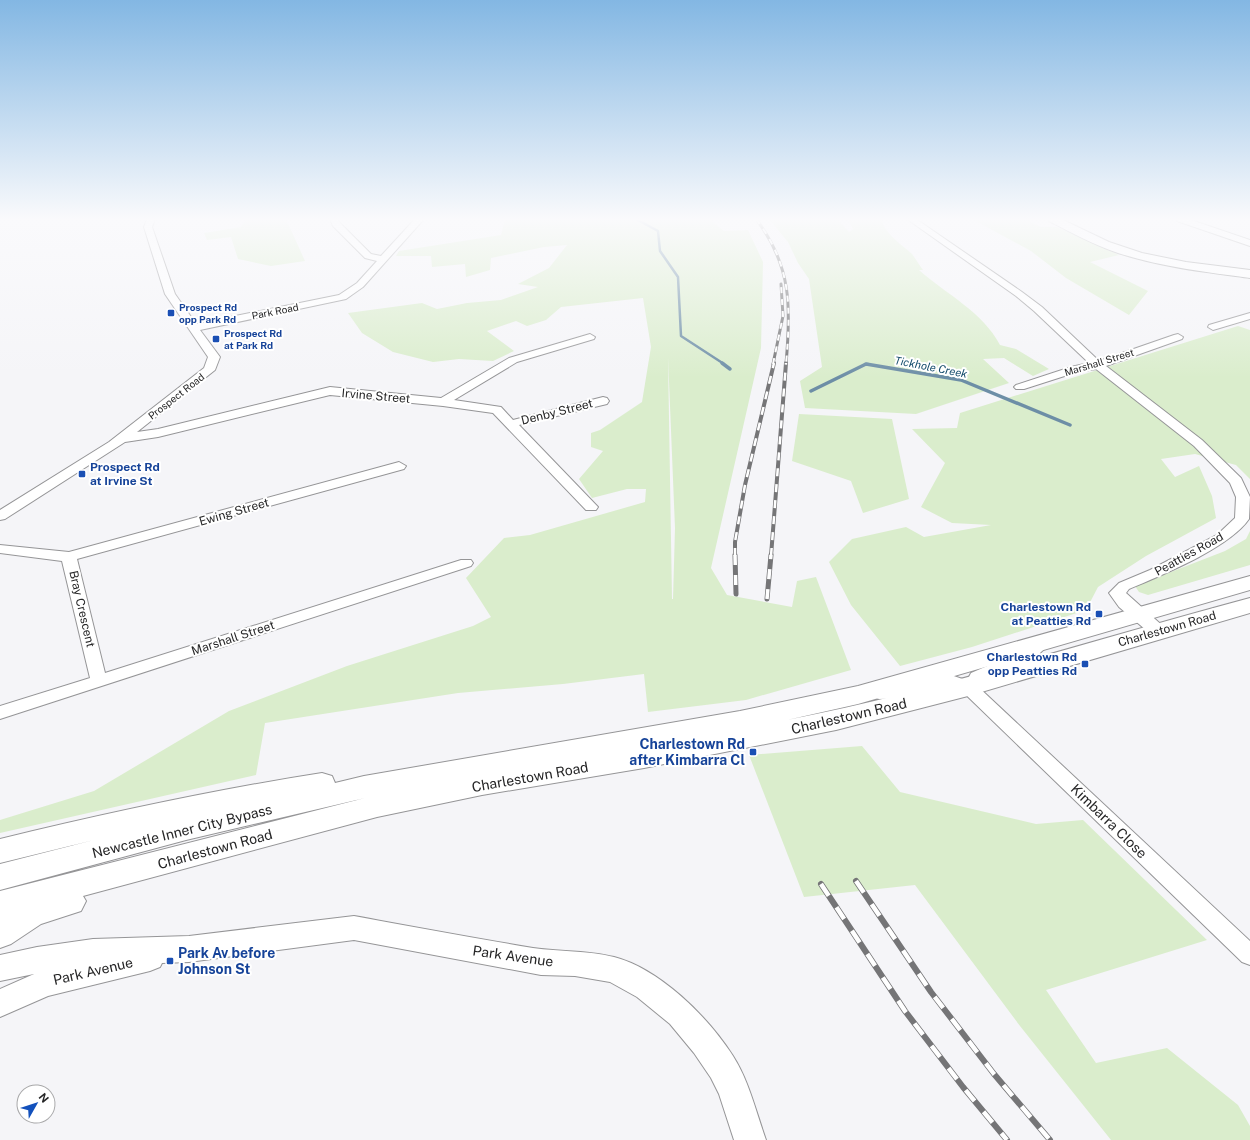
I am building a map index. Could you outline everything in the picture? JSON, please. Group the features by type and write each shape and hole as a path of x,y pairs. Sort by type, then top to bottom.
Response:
{"highway":[{"name":"Charlestown Road","path":"364,787 740,721 858,694 1250,583"},
{"name":"Charlestown Road","path":"96,880 377,806 482,784 712,746 836,720 968,687 1250,605"},
{"path":"0,851 139,817 256,794 348,780 364,787"},
{"name":"Newcastle Inner City Bypass","path":"0,877 186,828 364,787"},
{"path":"0,905 96,880"},
{"path":"0,934 31,914 71,900 96,880"}],"main road":[{"path":"1237,272 1250,274"},
{"name":"Park Avenue","path":"0,968 37,960 93,952 189,949 354,928 527,960 575,963 614,970 647,987 680,1014 705,1043 722,1067 733,1089 750,1140"},
{"name":"Park Avenue","path":"0,1003 44,983 189,949"}],"street":[{"name":"Prospect Road","path":"0,516 124,438 209,370 214,358 170,294 163,272"},
{"name":"Park Road","path":"194,328 342,297 360,285 372,272"},
{"path":"987,272 1024,298 1098,365"},
{"path":"1213,327 1250,316"},
{"path":"443,402 513,360 590,337"},
{"name":"Marshall Street","path":"1020,387 1075,369 1098,365 1178,337"},
{"name":"Peatties Road","path":"1098,365 1198,443 1236,481 1243,497 1242,519 1222,538 1174,564 1119,589 1117,593 1120,598 1159,632"},
{"name":"Irvine Street","path":"124,438 158,433 330,391 443,402 497,410 591,508"},
{"name":"Denby Street","path":"510,424 603,401"},
{"name":"Ewing Street","path":"69,557 399,466"},
{"name":"Bray Crescent","path":"0,549 69,557 99,682"},
{"name":"Marshall Street","path":"0,713 466,563"},
{"name":"Charlestown Road","path":"858,694 905,692 948,680 968,687 978,677 1028,655 1043,642"},
{"name":"Kimbarra Close","path":"968,687 1250,955"}],"green space":[{"path":"466,272 482,272 466,277"},
{"path":"541,272 763,272 761,348 711,568 727,595 792,607 797,581 816,577 851,670 746,700 648,712 644,674 563,684 458,693 265,723 256,775 0,833 0,820 94,791 229,711 347,666 473,626 491,617 466,578 504,538 530,535 645,502 646,489 627,489 592,498 579,479 603,451 591,447 591,433 600,430 642,402 651,347 643,298 561,307 546,320 527,326 516,321 487,331 514,351 493,361 459,359 433,362 393,352 362,333 348,313 422,303 437,309 467,303 501,300 538,287 518,284","holes":["668,357 675,528 672,599"]},
{"path":"804,272 922,272 974,313 993,333 1000,345 1016,349 1049,369 1033,376 1004,358 983,359 1009,383 916,414 805,408 800,381 822,367 809,279"},
{"path":"1058,272 1110,272 1148,291 1129,315"},
{"path":"1238,326 1250,330 1250,479 1236,465 1195,454 1161,459 1175,477 1199,466 1212,496 1216,518 1146,556 1098,587 1086,610 972,647 900,666 851,605 829,562 852,539 906,527 924,537 991,525 952,523 921,507 945,463 912,429 957,428 960,413"},
{"path":"799,414 892,419 909,499 863,513 851,481 792,461"},
{"path":"1250,531 1250,565 1148,595 1139,592 1135,586 1225,551 1246,539"},
{"path":"862,746 900,792 1036,824 1083,820 1207,940 1046,990 1096,1063 1167,1048 1238,1105 1250,1126 1250,1140 1111,1140 1020,1026 915,885 804,897 749,755"}],"waterway":[{"name":"Tickhole Creek","path":"675,272 678,277 681,336 724,364"},
{"name":"Tickhole Creek","path":"722,363 730,369"},
{"name":"Tickhole Creek","path":"811,391 866,364"},
{"name":"Tickhole Creek","path":"866,364 961,380 1070,425"}],"railway":[{"path":"783,272 788,306 788,344 786,364"},
{"path":"773,364 783,316 781,284"},
{"path":"735,555 735,542 745,485 774,363"},
{"path":"771,556 786,363"},
{"path":"735,555 736,594"},
{"path":"767,599 771,555"},
{"path":"856,881 931,992 994,1074 1050,1140"},
{"path":"821,884 905,1011 963,1087 1007,1140"}],"place":[{"name":"Prospect Rd opp Park Rd","path":"171,313"},
{"name":"Prospect Rd at Park Rd","path":"216,339"},
{"name":"Prospect Rd at Irvine St","path":"82,474"},
{"name":"Charlestown Rd at Peatties Rd","path":"1099,614"},
{"name":"Charlestown Rd opp Peatties Rd","path":"1085,664"},
{"name":"Charlestown Rd after Kimbarra Cl","path":"753,752"},
{"name":"Park Av before Johnson St","path":"170,961"}]}
